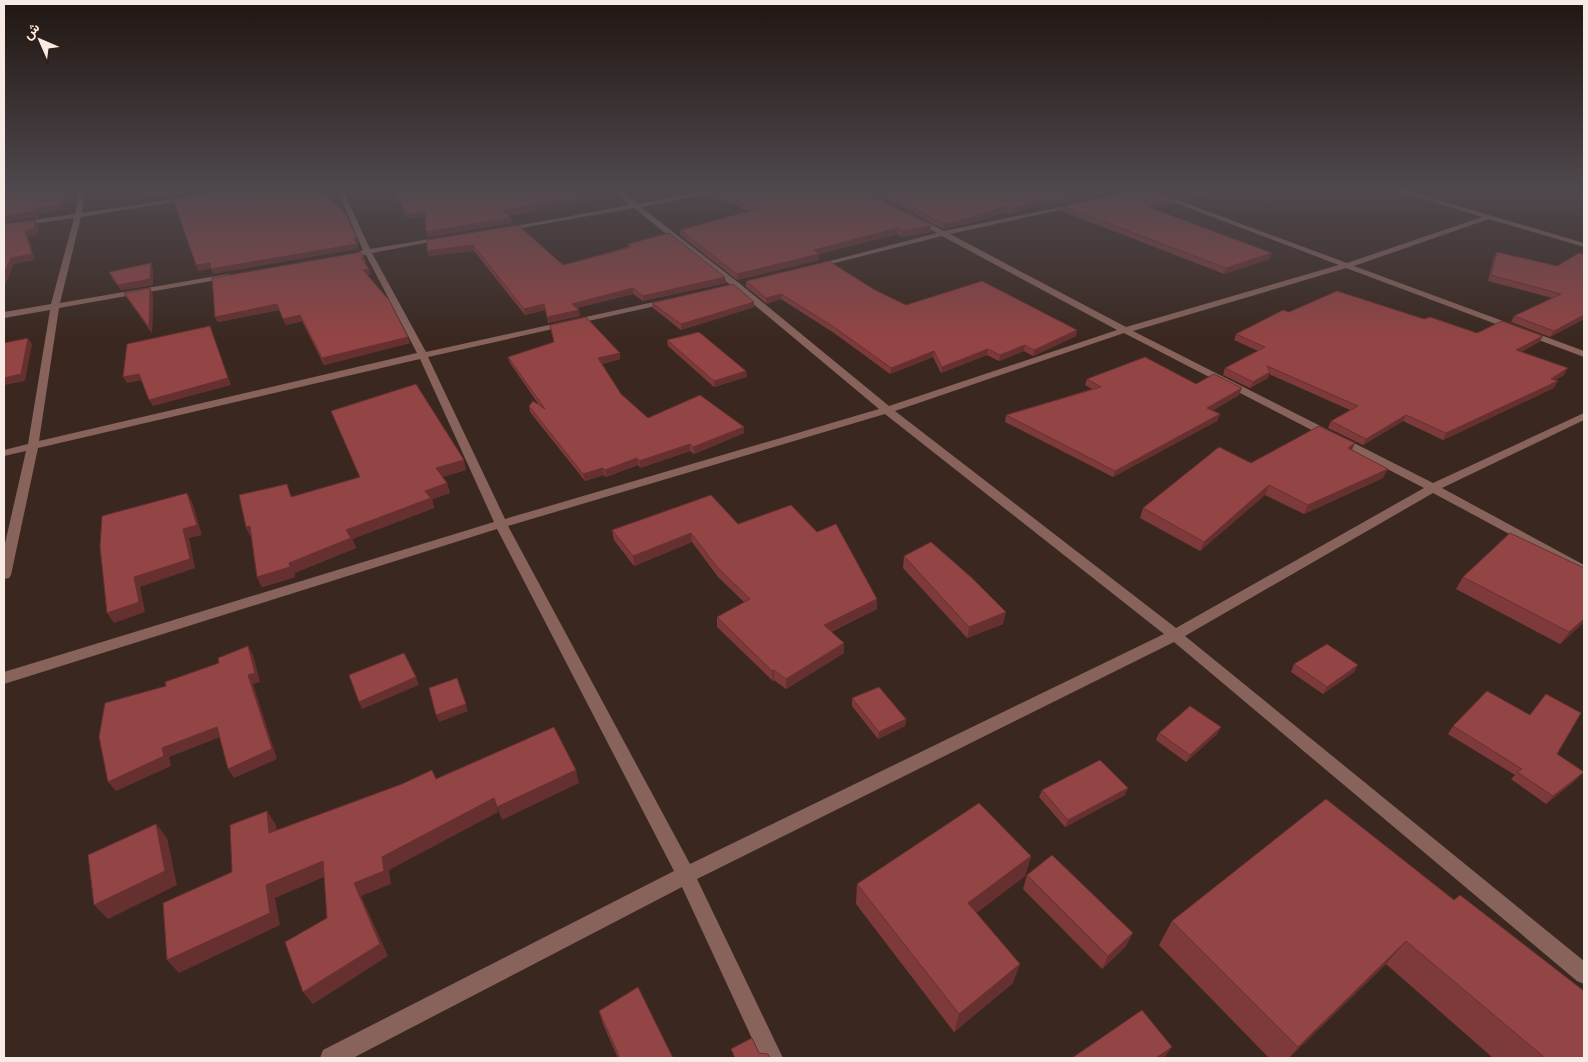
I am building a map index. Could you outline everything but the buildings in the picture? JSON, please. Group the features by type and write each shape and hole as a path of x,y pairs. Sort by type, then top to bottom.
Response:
{"street":[{"path":"4,576 33,446 56,306 72,240"},
{"path":"362,240 423,355 501,524 686,875 772,1058"},
{"path":"348,255 439,240"},
{"path":"677,240 736,285 887,410 1175,635 1584,974"},
{"path":"802,269 918,240"},
{"path":"956,240 1125,330 1433,488 1584,570"},
{"path":"1275,240 1584,354"},
{"path":"4,678 501,524 887,410 1125,330 1345,266 1423,240"},
{"path":"1569,240 1582,243"},
{"path":"4,315 241,274"},
{"path":"4,453 423,355 680,298"},
{"path":"331,1058 686,875 1175,635 1433,488 1584,416"}]}
